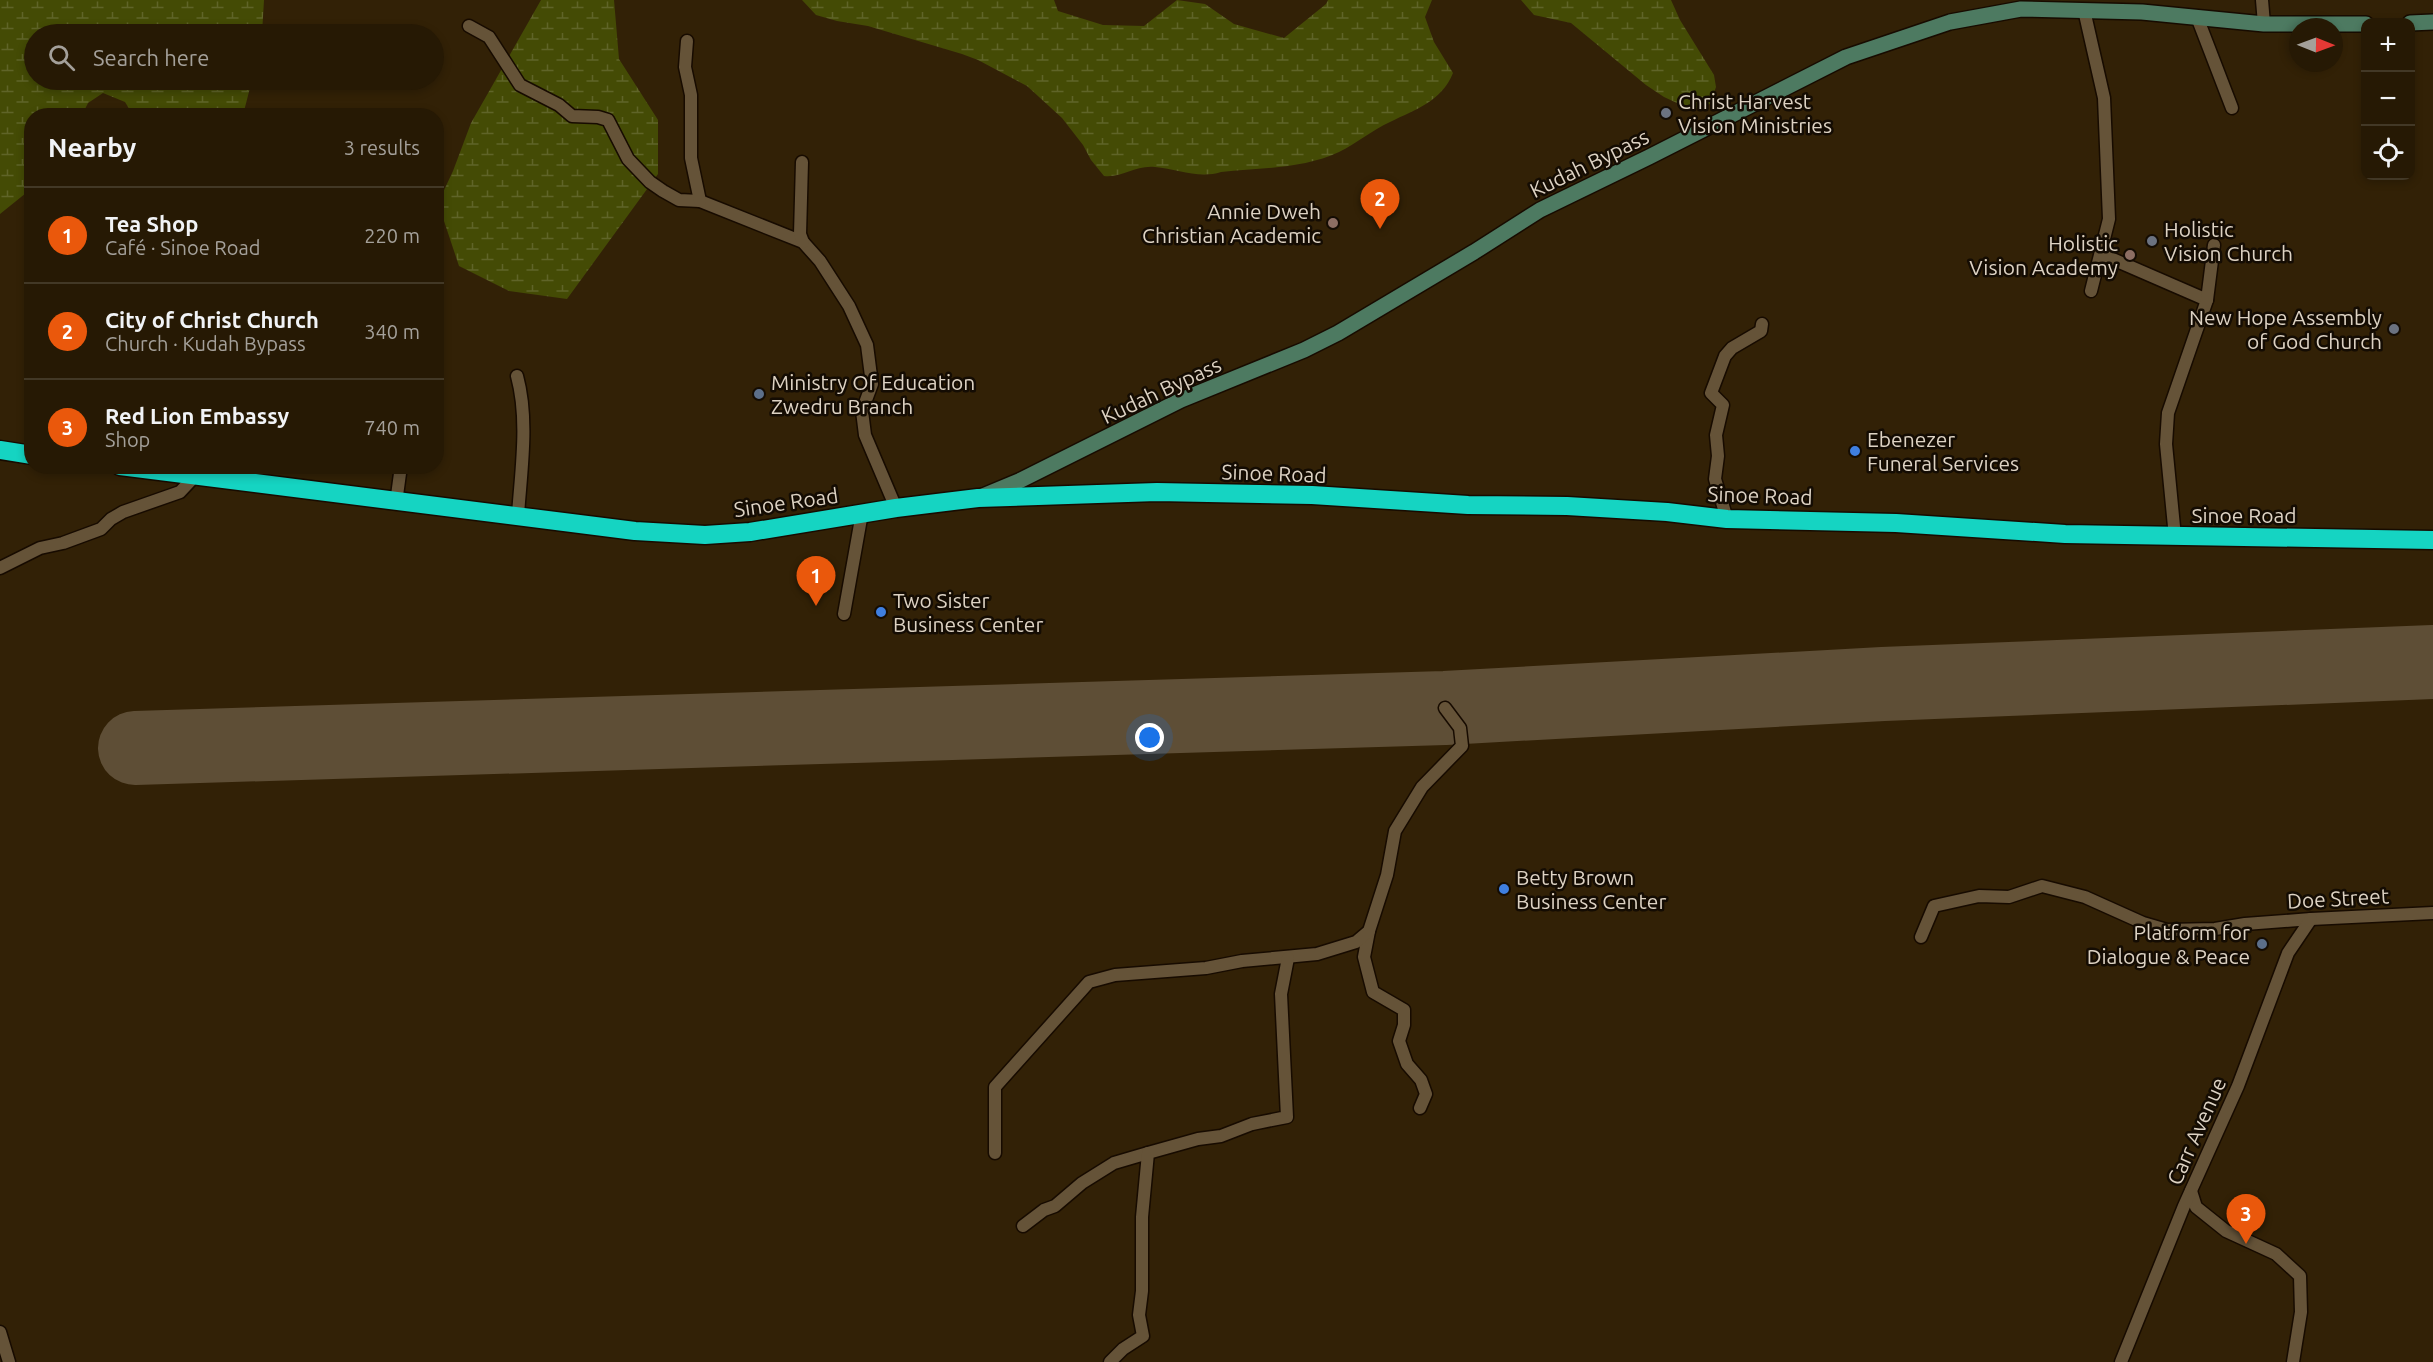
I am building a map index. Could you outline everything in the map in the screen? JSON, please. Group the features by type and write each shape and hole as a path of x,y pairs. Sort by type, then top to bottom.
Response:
{"highway":[{"path":"0,450 24,454"},
{"name":"Sinoe Road","path":"180,474 396,503 518,515 636,531 705,535 750,532 862,513 978,498 1111,492 1312,495 1468,505 1567,506 1667,512 1727,519 1809,520 2175,537 2433,540"}],"street":[{"path":"2262,0 2264,24"},
{"name":"Kudah Bypass","path":"978,498 1022,480 1181,400 1304,350 1330,337 1540,210 1846,57 1950,22 2018,4 2142,12 2264,24 2361,24"},
{"path":"2084,10 2104,98 2109,219 2091,291"},
{"path":"2197,17 2232,108"},
{"path":"2415,23 2433,22"},
{"path":"470,26 489,37 520,85 526,90 550,100 572,116 598,117 608,120 628,159 650,182 679,200 700,201 803,242"},
{"path":"687,41 685,67 691,95 691,158 700,201"},
{"path":"802,162 800,234 803,242 820,261 849,306 867,345 872,384 862,411 865,435 896,508"},
{"path":"2175,537 2166,444 2168,413 2207,300 2214,245"},
{"path":"2101,254 2207,300"},
{"path":"1727,519 1715,479 1718,456 1716,435 1723,405 1711,393 1725,356 1732,348 1761,331 1762,324"},
{"path":"517,376 523,396 518,515"},
{"path":"396,503 400,474"},
{"path":"0,568 40,548 63,543 101,528 123,512 180,492 195,476"},
{"path":"844,614 862,513"},
{"path":"1420,1107 1426,1094 1421,1080 1407,1064 1399,1041 1404,1024 1404,1010 1373,992 1364,957 1369,931 1387,875 1395,831 1422,788 1461,746 1460,728 1445,708"},
{"name":"Doe Street","path":"1921,937 1934,906 1979,896 2009,897 2042,885 2085,897 2143,923 2167,930 2215,929 2245,924 2311,919 2433,913"},
{"name":"Carr Avenue","path":"2121,1362 2191,1191 2238,1086 2288,953 2311,919"},
{"path":"995,1153 995,1087 1089,982 1115,975 1206,968 1317,954 1356,942 1369,931"},
{"path":"1023,1226 1114,1163 1198,1139 1221,1136 1252,1124 1287,1117 1281,994 1288,958"},
{"path":"1110,1362 1123,1349 1143,1336 1139,1315 1142,1291 1142,1217 1148,1152"},
{"path":"2191,1191 2196,1207 2226,1231 2276,1254 2300,1276 2301,1312 2294,1362"},
{"path":"0,1332 9,1362"}],"green space":[{"path":"0,0 264,0 263,24 24,24 24,90 249,90 245,108 129,108 125,102 103,93 88,103 86,108 24,108 24,195 0,214"},
{"path":"541,0 614,0 619,59 658,120 658,174 567,299 509,291 459,266 444,221 444,190 471,123"},
{"path":"802,0 1054,0 1058,11 1103,25 1144,26 1177,0 1205,4 1234,24 1284,38 1328,0 1432,0 1425,17 1434,42 1453,73 1442,91 1427,104 1383,125 1345,149 1325,158 1296,165 1213,174 1196,174 1148,167 1104,176 1062,118 1027,86 962,54 868,26 816,15"},
{"path":"1521,0 1671,0 1680,20 1714,75 1716,87 1710,104 1692,110 1664,97 1646,85 1571,23 1534,15"}],"runway":[{"path":"135,748 1445,708 1883,684 2433,662"}],"place":[{"name":"Christ Harvest Vision Ministries","path":"1666,113"},
{"name":"Annie Dweh Christian Academic","path":"1333,223"},
{"name":"City of Christ Church","path":"1380,229"},
{"name":"Holistic Vision Church","path":"2152,241"},
{"name":"Holistic Vision Academy","path":"2130,255"},
{"name":"New Hope Assembly of God Church","path":"2394,329"},
{"name":"Ministry Of Education Zwedru Branch","path":"759,394"},
{"name":"Ebenezer Funeral Services","path":"1855,451"},
{"name":"Tea Shop","path":"816,606"},
{"name":"Two Sister Business Center","path":"881,612"},
{"name":"Betty Brown Business Center","path":"1504,889"},
{"name":"Platform for Dialogue & Peace","path":"2262,944"},
{"name":"Red Lion Embassy","path":"2246,1244"}]}
